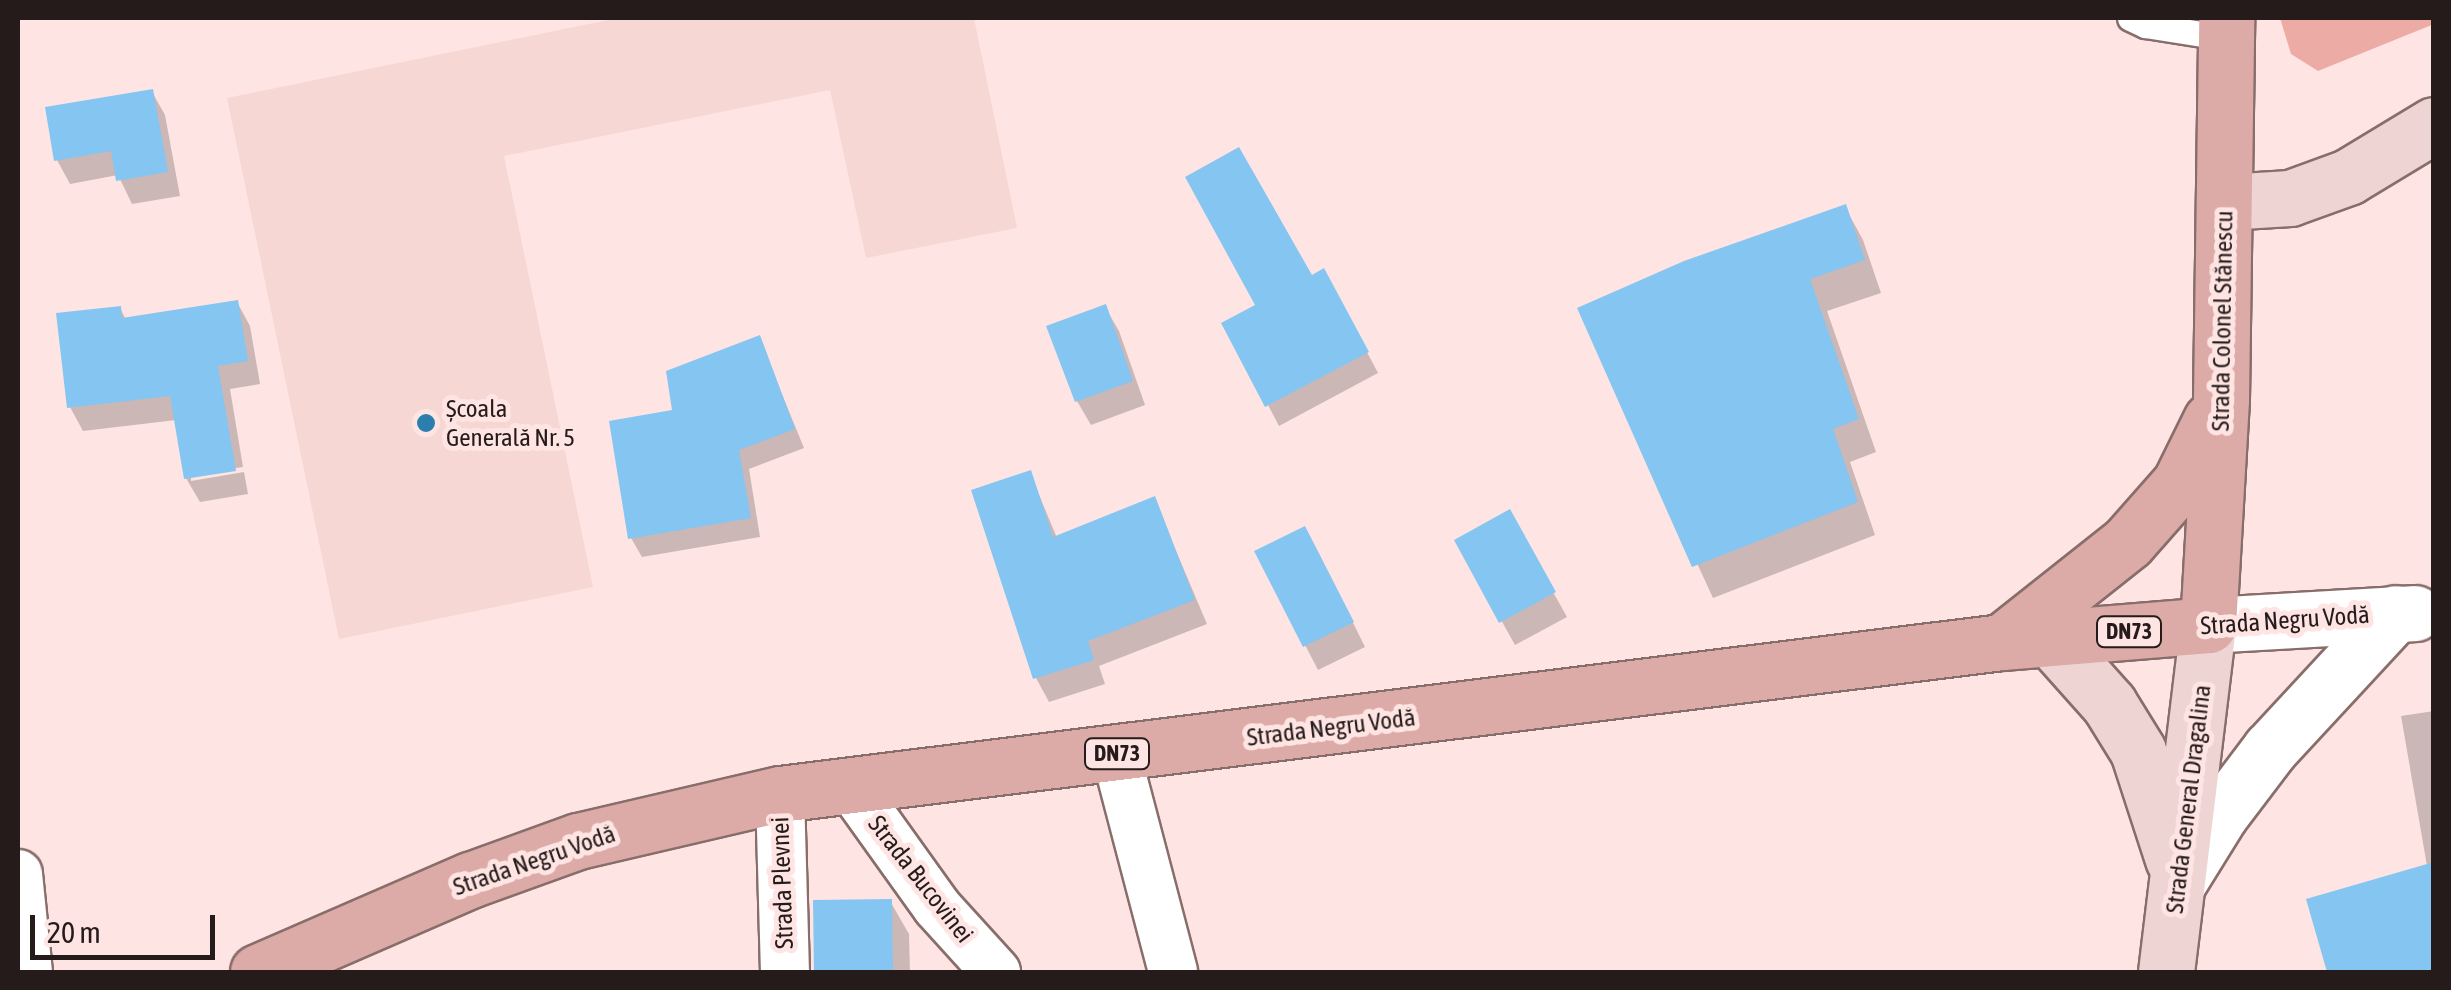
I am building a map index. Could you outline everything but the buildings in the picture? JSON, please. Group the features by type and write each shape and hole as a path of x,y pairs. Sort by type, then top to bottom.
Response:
{"main road":[{"name":"Strada Colonel Stănescu","path":"2208,625 2221,399 2226,28"},
{"path":"2225,202 2290,198 2319,188 2348,176 2434,125"},
{"path":"2178,881 2158,802 2138,750 2109,704 2026,640 2128,542 2180,483 2221,399"},
{"name":"Strada Negru Vodă","path":"258,972 452,887 578,841 780,794 2026,640 2208,625"},
{"name":"Strada General Dragalina","path":"2166,972 2208,625"}],"street":[{"name":"Strada Negru Vodă","path":"2208,625 2415,613"},
{"path":"2178,881 2220,815 2270,749 2415,613"},
{"path":"1116,754 1173,972"},
{"name":"Strada Bucovinei","path":"849,784 937,907 996,972"},
{"name":"Strada Plevnei","path":"780,794 785,972"},
{"path":"18,874 28,972"}],"lane":[{"path":"2130,18 2145,25 2226,28"}],"shaded area":[{"name":"Școala Generală Nr. 5","path":"618,18 974,18 1017,228 866,258 830,90 504,156 593,587 339,639 227,98"},
{"path":"2280,18 2433,18 2434,24 2318,71 2291,54"}],"place":[{"name":"Școala Generală Nr. 5","path":"426,423"}]}
